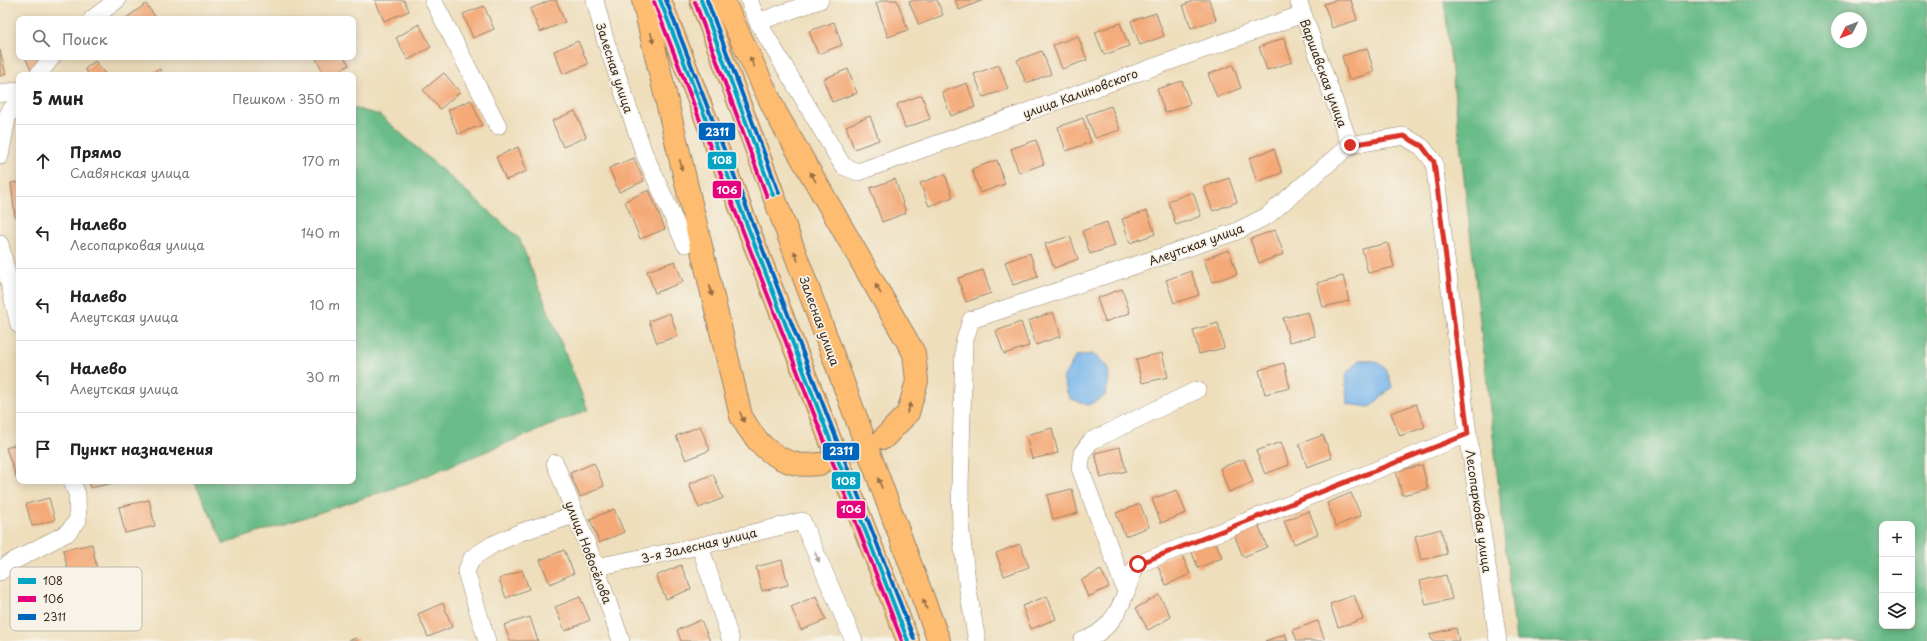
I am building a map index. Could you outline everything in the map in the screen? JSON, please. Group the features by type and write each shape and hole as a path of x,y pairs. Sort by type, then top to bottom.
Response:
{"main road":[{"path":"643,0 741,416 753,437 771,454 797,464 819,464"},
{"path":"660,0 908,641"},
{"name":"Залесная улица","path":"701,0 939,641"},
{"path":"723,0 776,114 914,353 917,381 908,413 884,438"}],"street":[{"path":"96,16 117,0"},
{"path":"433,0 498,126"},
{"name":"Залесная улица","path":"596,0 605,39 644,153 685,244"},
{"path":"749,0 758,22 820,0"},
{"name":"улица Калиновского","path":"758,22 843,166 858,172 1300,7"},
{"name":"Варшавская улица","path":"1300,7 1350,145"},
{"path":"40,72 50,60"},
{"path":"0,94 16,91"},
{"path":"0,156 8,114 16,103"},
{"name":"Лесопарковая улица","path":"1350,145 1404,136 1422,146 1434,162 1468,434 1498,641"},
{"name":"Алеутская улица","path":"977,641 968,590 961,532 960,486 964,343 971,320 1235,232 1266,216 1350,145"},
{"path":"0,244 16,313"},
{"path":"1126,592 1080,468 1082,453 1091,441 1197,390"},
{"path":"1082,641 1095,636 1111,623 1126,592 1131,574 1138,564 1468,434"},
{"name":"улица Новосёлова","path":"555,463 596,567 622,641"},
{"path":"0,572 8,564 67,533 78,520 77,494 73,484"},
{"path":"487,641 466,572 472,558 492,545 520,532 575,515"},
{"name":"3-я Залесная улица","path":"596,567 700,546 802,521 854,641"},
{"path":"700,546 731,641"}],"green space":[{"path":"1444,0 1927,0 1927,641 1516,641"},
{"path":"356,109 380,115 519,238 588,410 403,485 224,544 195,484 356,484"}],"water":[{"path":"1092,354 1103,363 1109,376 1105,396 1088,405 1069,398 1063,378 1076,356"},
{"path":"1359,360 1373,361 1382,366 1388,374 1392,387 1370,407 1347,404 1345,375"}],"building":[{"path":"375,0 404,0 409,11 384,21"},
{"path":"551,0 556,0 565,22 540,32 530,9"},
{"path":"884,0 897,0 908,30 888,37 876,3"},
{"path":"914,0 937,0 943,15 919,25 909,2"},
{"path":"955,0 983,0 959,10"},
{"path":"1196,0 1209,0 1216,20 1191,28 1183,5"},
{"path":"1337,0 1351,0 1357,20 1332,28 1324,4"},
{"path":"146,4 155,16 129,16"},
{"path":"484,6 494,29 473,38 463,14"},
{"path":"1156,13 1164,36 1140,45 1131,21"},
{"path":"834,22 842,45 818,54 809,31"},
{"path":"1120,23 1129,46 1104,55 1095,32"},
{"path":"419,24 431,47 408,60 396,38"},
{"path":"1078,36 1087,60 1062,69 1053,45"},
{"path":"1284,38 1292,62 1267,70 1259,47"},
{"path":"578,41 588,64 563,74 554,51"},
{"path":"1367,48 1374,72 1349,80 1342,56"},
{"path":"0,50 6,74 0,76"},
{"path":"1042,51 1051,74 1026,83 1017,60"},
{"path":"26,60 52,60 31,70"},
{"path":"317,60 346,60 349,65 338,72 323,72"},
{"path":"95,61 104,72 87,72 85,69"},
{"path":"999,65 1008,89 983,97 974,74"},
{"path":"1233,65 1241,88 1217,97 1208,74"},
{"path":"160,69 161,72 154,72"},
{"path":"848,69 857,93 832,102 823,79"},
{"path":"444,73 460,92 440,109 423,90"},
{"path":"1182,81 1190,104 1165,113 1157,89"},
{"path":"967,83 975,107 951,116 942,92"},
{"path":"922,95 930,119 905,128 897,104"},
{"path":"471,100 482,125 458,134 448,110"},
{"path":"1111,106 1120,130 1095,138 1086,115"},
{"path":"575,111 586,137 563,147 552,121"},
{"path":"870,116 879,140 854,149 846,126"},
{"path":"1083,118 1091,142 1066,151 1058,127"},
{"path":"1036,140 1044,164 1019,173 1011,149"},
{"path":"518,147 527,171 506,180 496,157"},
{"path":"1274,149 1282,173 1257,182 1249,158"},
{"path":"634,158 644,181 619,192 609,168"},
{"path":"997,160 1005,184 980,193 972,169"},
{"path":"945,174 953,197 929,206 920,183"},
{"path":"1229,178 1237,202 1213,211 1204,187"},
{"path":"895,179 906,213 882,222 870,188"},
{"path":"16,182 16,217 15,217 11,183"},
{"path":"649,190 665,229 640,239 625,201"},
{"path":"1193,192 1201,216 1176,225 1168,201"},
{"path":"1147,211 1155,234 1130,243 1122,219"},
{"path":"1107,222 1115,246 1090,254 1082,231"},
{"path":"1275,230 1284,254 1259,263 1250,239"},
{"path":"1070,236 1078,259 1054,268 1045,244"},
{"path":"1388,243 1394,267 1368,273 1362,249"},
{"path":"1229,250 1237,274 1212,282 1204,259"},
{"path":"1030,253 1038,277 1013,285 1005,262"},
{"path":"675,261 683,282 655,293 647,271"},
{"path":"983,270 991,293 966,302 958,278"},
{"path":"1191,271 1199,295 1174,303 1166,280"},
{"path":"1343,276 1349,301 1323,307 1317,283"},
{"path":"1122,289 1130,313 1105,322 1097,298"},
{"path":"1053,312 1061,336 1036,345 1028,321"},
{"path":"1308,312 1315,336 1289,342 1283,318"},
{"path":"670,313 678,336 657,343 649,321"},
{"path":"1021,322 1029,346 1004,354 996,331"},
{"path":"1218,323 1224,348 1199,354 1193,330"},
{"path":"1162,353 1168,377 1142,383 1136,359"},
{"path":"1284,363 1290,388 1265,394 1259,370"},
{"path":"1416,404 1425,427 1400,436 1391,413"},
{"path":"700,426 710,450 686,460 676,436"},
{"path":"1052,428 1058,453 1032,459 1026,435"},
{"path":"1323,435 1332,458 1307,467 1299,444"},
{"path":"1281,442 1289,465 1265,474 1256,451"},
{"path":"16,444 16,476 6,448"},
{"path":"1120,447 1126,471 1101,478 1095,453"},
{"path":"1244,459 1253,482 1229,492 1220,468"},
{"path":"594,463 604,486 580,497 570,473"},
{"path":"1422,465 1428,489 1402,495 1396,471"},
{"path":"713,474 723,498 699,508 689,484"},
{"path":"89,484 109,484 90,488"},
{"path":"1072,489 1078,513 1053,520 1047,495"},
{"path":"1177,490 1186,513 1161,523 1152,499"},
{"path":"1351,493 1361,516 1336,526 1327,503"},
{"path":"49,498 55,520 32,526 26,504"},
{"path":"149,500 155,526 125,533 119,507"},
{"path":"1140,504 1149,527 1125,536 1116,513"},
{"path":"614,509 624,532 599,543 590,519"},
{"path":"1309,511 1318,534 1294,544 1284,521"},
{"path":"1258,524 1267,547 1243,557 1234,534"},
{"path":"1441,529 1447,554 1421,560 1415,536"},
{"path":"1213,535 1222,558 1198,568 1189,545"},
{"path":"92,544 97,567 67,567 63,550"},
{"path":"1020,544 1029,567 1004,576 996,553"},
{"path":"564,550 574,573 550,584 540,560"},
{"path":"1180,551 1190,574 1166,585 1156,562"},
{"path":"782,560 788,585 762,591 756,567"},
{"path":"681,565 691,589 666,599 656,576"},
{"path":"522,570 529,589 506,598 499,579"},
{"path":"1101,570 1109,587 1088,597 1081,580"},
{"path":"1446,575 1452,599 1426,605 1420,581"},
{"path":"1159,595 1171,617 1148,630 1136,608"},
{"path":"1354,595 1363,619 1338,627 1330,604"},
{"path":"816,596 826,620 801,630 791,607"},
{"path":"1047,596 1056,619 1031,629 1022,606"},
{"path":"580,597 590,620 565,631 555,607"},
{"path":"443,603 452,627 428,637 418,614"},
{"path":"530,617 538,641 510,641 504,625"},
{"path":"701,620 710,641 681,641 677,630"},
{"path":"1318,621 1325,641 1297,641 1293,630"},
{"path":"1456,628 1459,641 1432,641 1430,634"},
{"path":"1285,634 1288,641 1265,641"},
{"path":"356,638 357,641 347,641"}],"tunnel":[{"path":"819,464 883,438"}],"transit line":[{"name":"108","path":"660,0 908,641"},
{"name":"2311","path":"666,0 914,639"},
{"name":"108","path":"701,0 773,195"},
{"name":"2311","path":"707,0 779,193"},
{"name":"106","path":"654,2 902,641"},
{"name":"106","path":"695,2 767,197"}],"route":[{"path":"1138,564 1468,434 1434,162 1422,146 1404,136 1350,145"}]}
